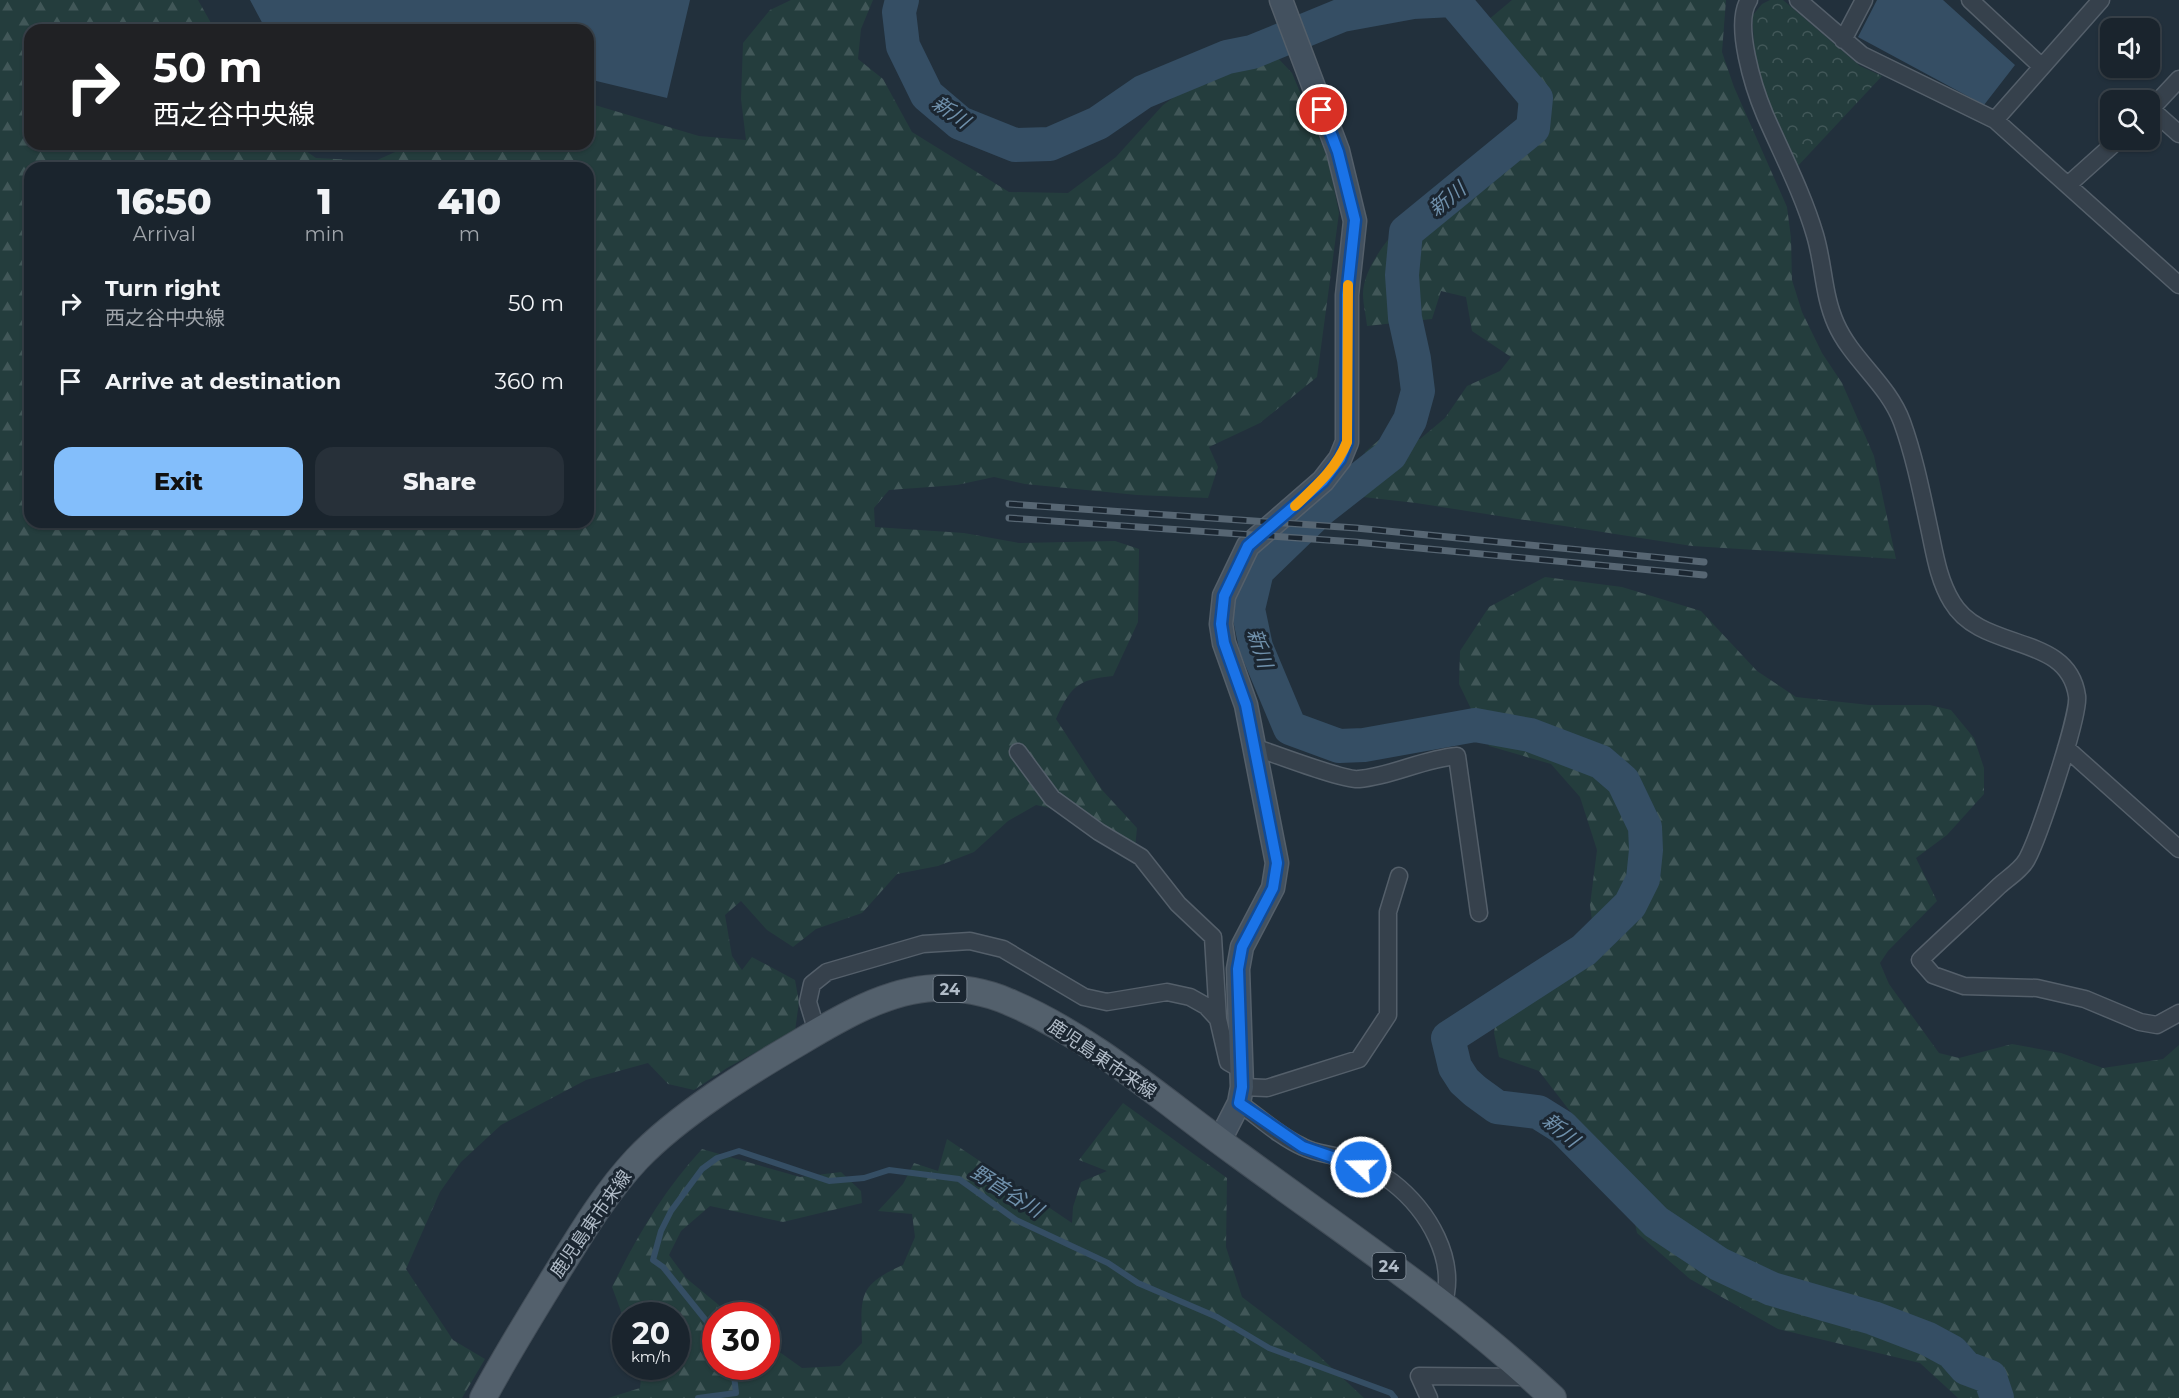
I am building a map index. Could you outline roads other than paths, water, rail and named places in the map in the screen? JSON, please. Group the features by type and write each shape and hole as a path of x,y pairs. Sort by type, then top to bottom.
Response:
{"main road":[{"name":"鹿児島東市来線","path":"483,1398 584,1229 611,1189 639,1157 674,1126 774,1057 817,1032 867,1007 894,997 933,988 970,991 1006,1000 1089,1046 1486,1336 1553,1398"}],"street":[{"path":"1749,0 1744,7 1744,27 1746,56 1752,87 1812,227 1825,297 1834,320 1844,341 1889,396 1901,419 1913,457 1942,583 1959,614 1975,627 2042,650 2058,660 2071,678 2077,696 2066,748 2027,860 1920,960 1934,975 1964,986 2037,988 2085,999 2140,1022 2157,1024 2179,1013"},
{"path":"1798,0 1862,55 1995,120 2179,285"},
{"path":"1843,40 1864,0"},
{"path":"1970,0 2041,66"},
{"path":"1995,120 2102,0"},
{"path":"1219,1142 1241,1087 1238,969 1242,947 1273,888 1277,863 1246,705 1224,643 1221,624 1224,596 1248,546 1323,481 1340,459 1347,442 1347,295 1355,220 1338,152 1283,5"},
{"path":"2160,99 2179,79"},
{"path":"2160,118 2179,134"},
{"path":"2069,184 2107,150"},
{"path":"1254,747 1356,780 1389,774 1432,758 1457,756 1479,913"},
{"path":"2066,748 2179,849"},
{"path":"1018,752 1052,798 1099,832 1141,857 1178,904 1213,937 1218,1019 1228,1062 1241,1087 1303,1147 1347,1160 1390,1180 1418,1205 1434,1231 1444,1260 1449,1288 1443,1305"},
{"path":"1241,1087 1267,1088 1359,1059 1388,1015 1388,912 1399,876"},
{"path":"817,1032 807,1002 812,984 827,972 923,944 970,941 1003,949 1084,997 1107,1002 1167,992 1190,997 1206,1006 1218,1019"},
{"path":"1429,1398 1419,1376 1531,1377"}],"water":[{"path":"250,0 690,0 667,98 594,80 594,24 263,24"},
{"path":"1877,0 1943,0 2015,65 1984,105 1858,37"}],"waterway":[{"name":"新川","path":"902,0 899,12 903,46 927,95 960,123 1015,145 1050,144 1098,123 1143,92 1227,57 1252,52 1342,15 1413,2 1453,0 1536,98 1533,128 1406,232 1402,275 1405,318 1418,391 1410,420 1390,455 1320,510 1257,571 1248,609 1256,647 1290,728 1339,746 1364,745 1475,725 1530,735 1601,762 1623,781 1645,827 1646,850 1643,879 1630,905 1584,950 1448,1038 1455,1067 1464,1081 1497,1107 1538,1112 1562,1127 1656,1222 1719,1264 1772,1289 1873,1318 1928,1339 1952,1352 1966,1368 1990,1377 1997,1398"},
{"name":"野首谷川","path":"702,1316 663,1267 653,1260 661,1231 671,1211 702,1169 717,1158 739,1151 829,1181 864,1178 889,1170 959,1179 1016,1220 1108,1263 1138,1283 1217,1317 1269,1348 1391,1393 1395,1398"},
{"name":"野首谷川","path":"698,1398 736,1393 735,1380"}],"railway":[{"path":"1009,504 1356,528 1704,562"},
{"path":"1009,518 1355,542 1704,575"}]}
